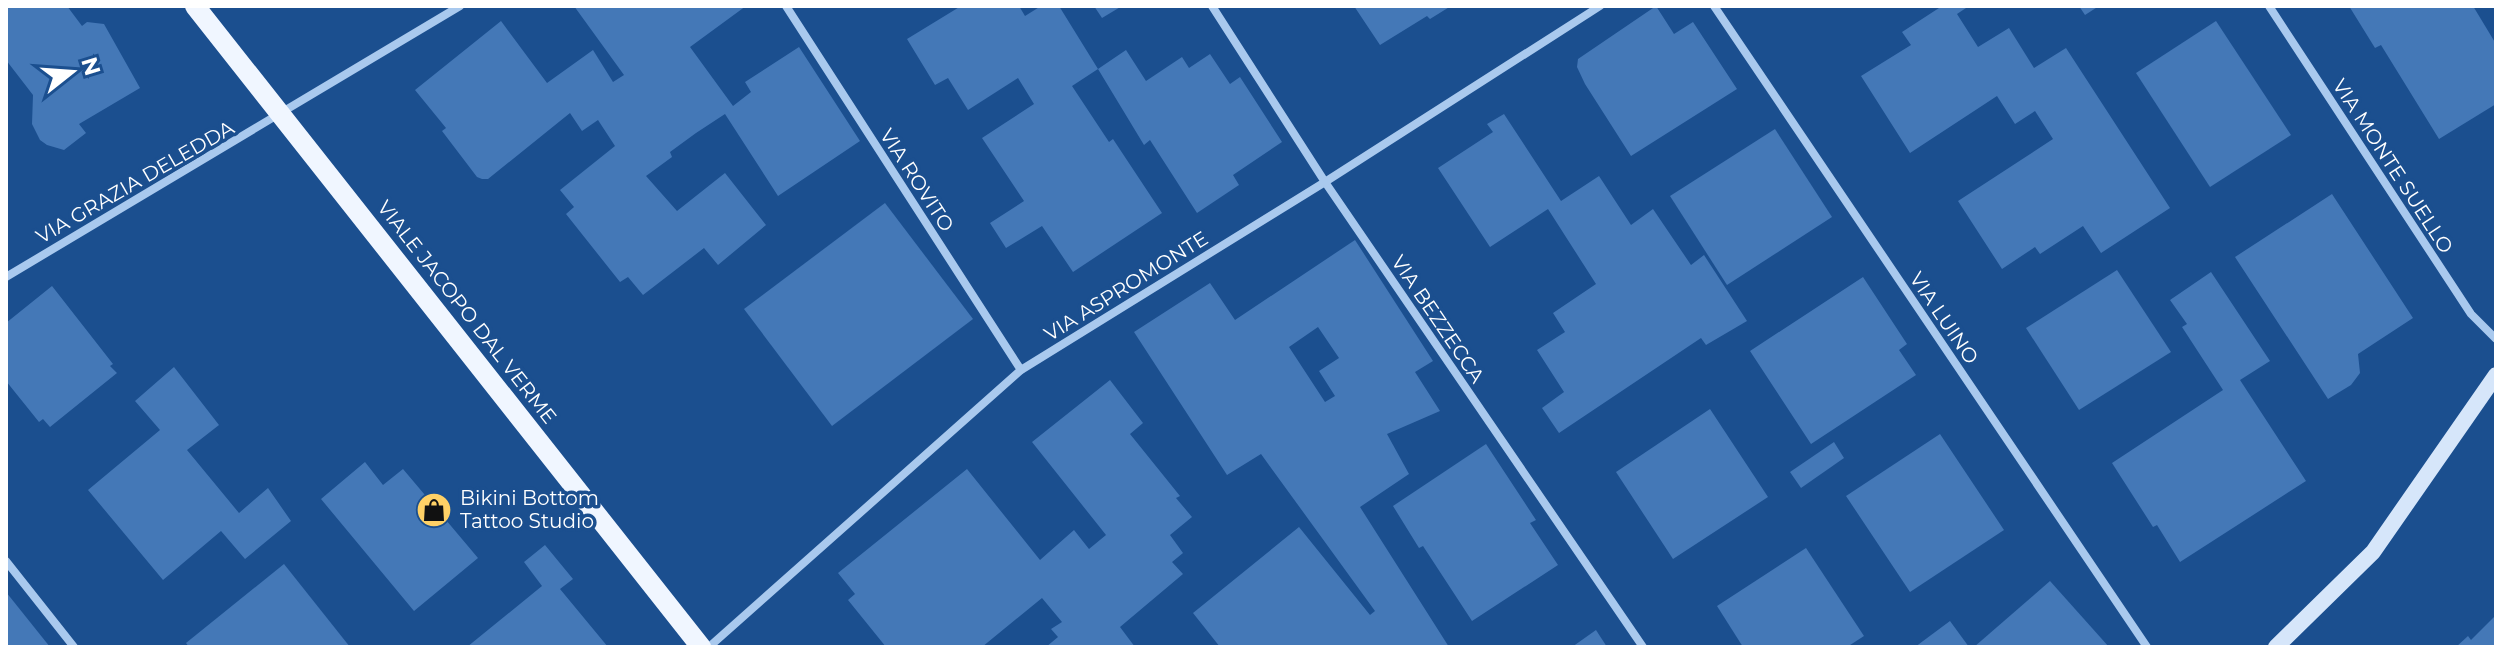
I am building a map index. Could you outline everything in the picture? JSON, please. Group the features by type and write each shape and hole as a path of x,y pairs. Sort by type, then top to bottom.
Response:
{"main road":[{"name":"VIALE JACOPO DAL VERME","path":"195,6 701,647"},
{"path":"2276,647 2373,552 2496,375"}],"street":[{"name":"VIA GRAZIA DELEDDA","path":"6,277 460,6"},
{"name":"VIA ROVITO","path":"786,6 1021,370"},
{"name":"VIA BEZZECCA","path":"1212,6 1325,182 1643,647"},
{"name":"VIA ASPROMONTE","path":"709,647 1021,370 1325,182 1600,6"},
{"name":"VIA LUINO","path":"1714,6 2147,647"},
{"name":"VIA MONTE SUELLO","path":"2269,6 2471,314 2496,339"},
{"path":"6,561 74,647"}],"building":[{"path":"6,6 67,6 82,26 87,22 104,24 140,88 79,124 86,133 64,150 47,145 40,140 32,124 33,95 6,60"},
{"path":"574,6 746,6 690,47 733,106 751,92 745,82 799,47 860,141 778,196 725,114 696,133 670,152 672,157 646,176 677,211 725,173 766,225 718,265 704,248 643,295 628,277 620,282 566,214 574,207 560,190 615,146 598,120 582,131 570,113 488,179 482,179 477,177 442,131 446,128 415,90 501,21 547,83 593,50 613,82 624,75"},
{"path":"961,6 1019,6 1025,16 1041,6 1059,6 1098,69 1072,86 1109,142 1113,139 1162,213 1073,272 1042,226 1006,248 990,223 1024,201 982,138 1034,104 1018,78 968,110 948,78 935,85 907,39"},
{"path":"1094,6 1122,6 1102,18"},
{"path":"1354,6 1451,6 1430,19 1427,16 1380,45"},
{"path":"1656,6 1674,34 1693,22 1737,89 1631,156 1585,84 1577,67 1578,59"},
{"path":"1937,6 1969,6 1957,14 1978,47 2009,28 2034,68 2066,48 2170,208 2101,253 2083,226 2040,254 2035,247 2002,269 1958,201 2053,139 2035,111 2015,124 1997,96 1910,153 1861,76 1911,45 1902,32 1939,8"},
{"path":"2079,6 2099,6 2085,15"},
{"path":"2349,6 2473,6 2496,44 2496,104 2439,139 2381,45 2375,48"},
{"path":"2216,21 2291,135 2210,187 2136,73"},
{"path":"1126,50 1146,81 1182,57 1189,68 1210,54 1230,84 1240,77 1282,142 1233,175 1239,185 1197,213 1150,140 1144,145 1098,69"},
{"path":"1504,114 1561,201 1599,176 1631,225 1653,209 1691,265 1704,255 1747,321 1706,345 1701,338 1559,433 1542,408 1564,392 1537,350 1565,332 1553,313 1596,284 1548,209 1490,247 1438,168 1493,132 1487,124"},
{"path":"1775,129 1832,217 1727,285 1670,196"},
{"path":"2332,194 2413,318 2358,354 2360,373 2351,385 2328,399 2235,257"},
{"path":"885,203 973,319 832,426 744,309"},
{"path":"1355,240 1433,361 1415,372 1440,411 1387,434 1409,474 1360,507 1449,647 1220,647 1193,613 1299,527 1370,615 1375,611 1261,454 1227,475 1134,332 1210,283 1235,320","holes":["1318,327 1339,358 1319,371 1335,396 1325,402 1289,347"]},
{"path":"2117,270 2171,352 2079,410 2026,328"},
{"path":"2211,272 2270,361 2240,380 2306,481 2180,562 2157,525 2153,527 2112,463 2223,390 2182,327 2187,324 2170,300"},
{"path":"1863,277 1907,344 1899,350 1916,375 1811,444 1750,351"},
{"path":"52,286 117,373 50,427 43,419 39,422 6,381 6,323"},
{"path":"174,367 219,425 187,450 239,513 268,488 291,521 245,559 221,531 163,580 88,490 160,430 135,401"},
{"path":"1110,380 1143,423 1130,434 1180,496 1176,498 1192,517 1170,535 1183,553 1172,562 1183,574 1120,627 1135,647 1046,647 1058,637 1051,629 1062,622 1042,598 982,647 886,647 848,600 855,594 838,573 967,469 1040,560 1074,530 1089,549 1106,535 1032,442"},
{"path":"1710,409 1768,497 1673,559 1616,472"},
{"path":"1940,434 2004,530 1910,592 1846,496"},
{"path":"1834,442 1844,458 1801,488 1790,472"},
{"path":"1486,444 1536,520 1530,523 1558,565 1472,621 1393,506"},
{"path":"365,462 383,485 403,469 478,558 414,611 321,499"},
{"path":"545,545 573,579 560,589 608,647 467,647 542,586 524,562"},
{"path":"1806,548 1864,636 1847,647 1743,647 1717,606"},
{"path":"284,564 350,647 189,647 186,643"},
{"path":"2050,581 2109,647 1974,647"},
{"path":"6,592 50,647 6,647"},
{"path":"2496,615 2496,647 2456,647 2468,636 2471,640"},
{"path":"1950,621 1969,647 1915,647"},
{"path":"1596,630 1607,647 1572,647"}],"place":[{"name":"Bikini Bottom Tattoo Studio","path":"434,510"}]}
